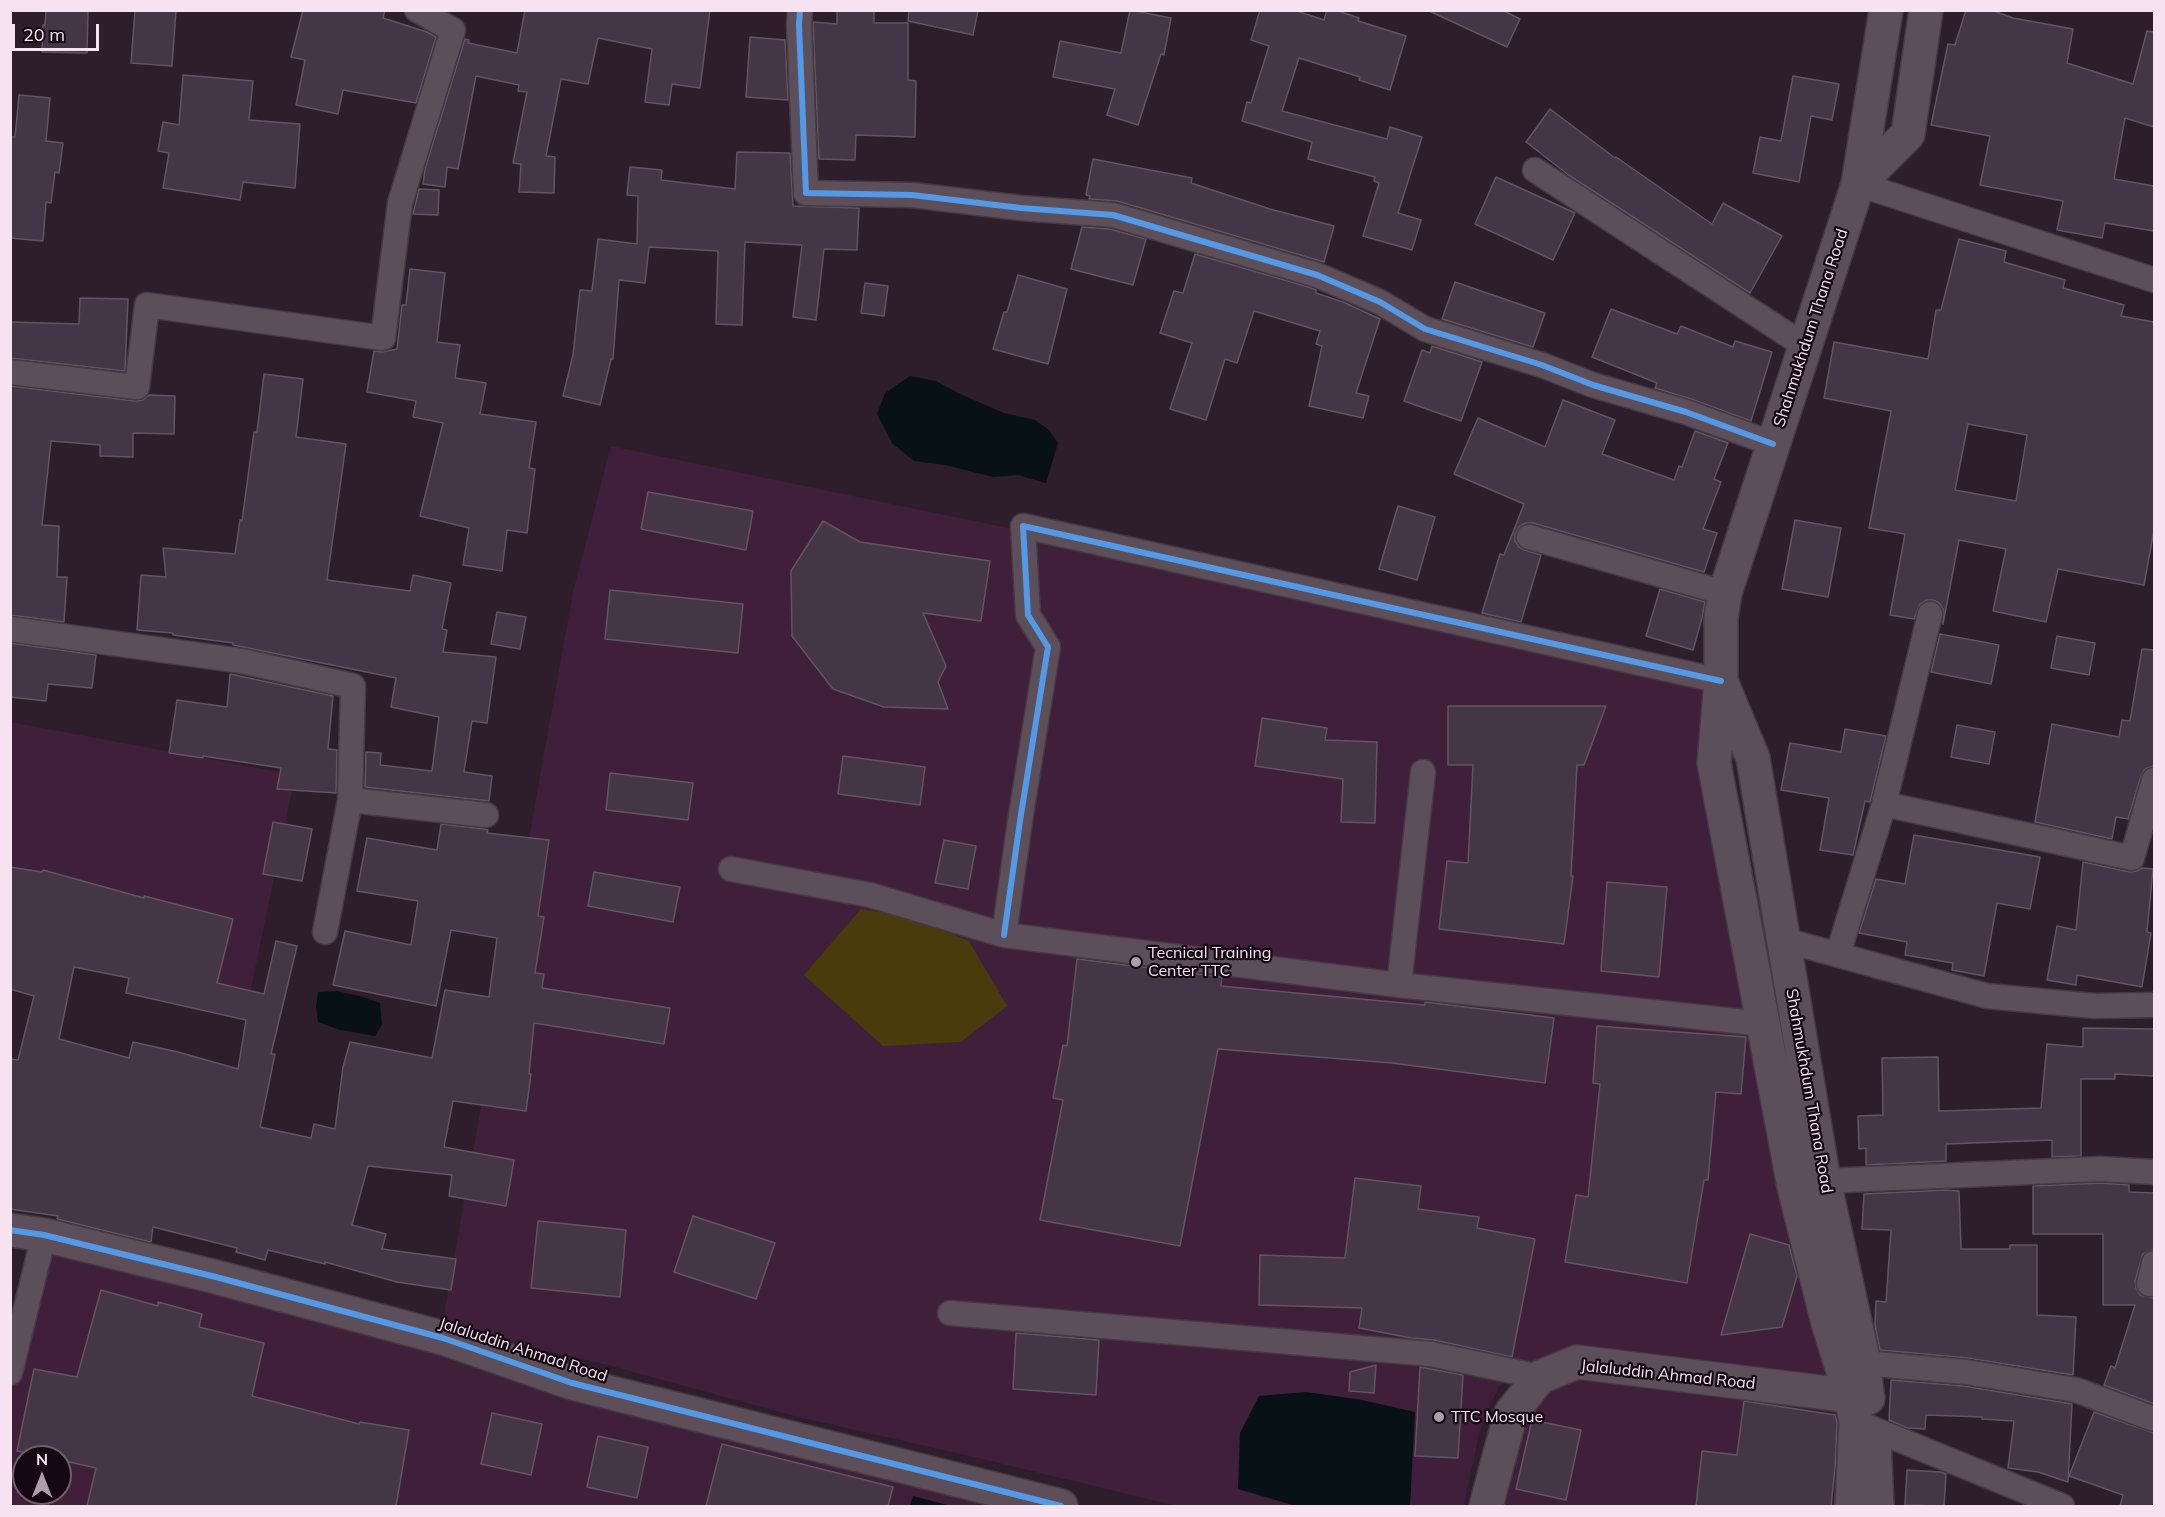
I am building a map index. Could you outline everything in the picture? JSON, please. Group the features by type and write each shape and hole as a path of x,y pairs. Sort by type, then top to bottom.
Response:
{"main road":[{"name":"Shahmukhdum Thana Road","path":"1877,1506 1862,1411 1828,1323 1794,1188 1714,764 1721,681 1721,618 1725,593 1858,184 1886,10"},
{"name":"Shahmukhdum Thana Road","path":"1858,184 1908,134 1926,10"},
{"name":"Shahmukhdum Thana Road","path":"1721,681 1753,758 1824,1181 1863,1363 1862,1411 1852,1506"},
{"name":"Jalaluddin Ahmad Road","path":"10,1230 44,1235 216,1277 443,1338 572,1383 1061,1506"},
{"name":"Jalaluddin Ahmad Road","path":"1486,1506 1511,1413 1540,1377 1577,1362 1862,1411"}],"street":[{"path":"10,372 136,387 147,305 383,338 400,202 453,30 417,10"},
{"path":"800,10 806,194 912,195 1021,208 1113,215 1317,275 1380,302 1425,329 1542,365 1593,385 1686,412 1773,444"},
{"path":"1535,170 1805,346"},
{"path":"1858,184 2154,280"},
{"path":"1004,935 1048,647 1028,615 1023,526 1721,681"},
{"path":"1529,537 1725,593"},
{"path":"1838,954 1884,804 1930,614"},
{"path":"10,629 242,661 353,686 350,800 325,932"},
{"path":"1399,985 1423,772"},
{"path":"1884,804 2132,858 2154,780"},
{"path":"350,800 486,815"},
{"path":"731,869 870,895 1004,935 1399,985 1764,1024"},
{"path":"1784,940 1988,996 2094,1006 2154,1005"},
{"path":"1824,1181 2100,1169 2154,1172"},
{"path":"10,1373 44,1235"},
{"path":"2154,1263 2149,1284 2154,1284"},
{"path":"950,1313 1431,1354 1540,1377"},
{"path":"1863,1363 1966,1372 2076,1390 2154,1419"},
{"path":"1862,1411 2062,1506"}],"shaded area":[{"path":"910,376 936,381 1004,413 1035,420 1049,430 1058,443 1046,483 1018,475 993,477 945,465 914,461 892,443 877,414 885,393"},
{"name":"Tecnical Training Center TTC","path":"611,446 1710,673 1748,889 1870,1391 1868,1506 1490,1506 1523,1368 1499,1386 1479,1433 1464,1506 1177,1506 798,1417 608,1365 446,1328 445,1309 573,592"},
{"path":"10,722 295,775 250,994 11,941"},
{"path":"861,909 918,919 969,941 1007,1006 961,1042 883,1046 804,975"},
{"path":"336,991 380,1003 382,1025 375,1036 340,1030 318,1022 316,1007 318,992"},
{"path":"36,1230 822,1435 1080,1506 11,1506 11,1334"},
{"path":"1306,1392 1362,1400 1415,1412 1410,1506 1296,1506 1238,1489 1240,1433 1259,1396"},
{"path":"913,1496 951,1506 910,1506"}],"building":[{"path":"46,10 88,10 87,53 42,52"},
{"path":"135,10 176,10 172,66 131,63"},
{"path":"303,10 385,10 383,18 436,37 416,103 343,90 338,114 296,105 305,60 291,57"},
{"path":"525,10 710,10 700,88 672,84 669,105 645,102 652,49 598,38 588,84 561,79 546,156 555,157 554,193 519,192 521,164 513,163 527,92 518,91 519,85 476,76 458,169 447,167 445,187 423,184 425,169 465,39 469,40 468,43 517,53"},
{"path":"837,10 874,10 874,23 908,23 908,80 916,81 915,137 856,135 855,160 819,159 813,22 837,24"},
{"path":"909,10 978,10 973,35 908,21"},
{"path":"1130,10 1171,18 1164,55 1161,54 1138,125 1107,115 1115,89 1053,77 1060,41 1121,53"},
{"path":"1260,10 1294,10 1324,20 1327,10 1335,10 1359,18 1358,21 1406,36 1390,90 1359,80 1360,77 1299,58 1282,111 1387,139 1390,127 1422,137 1398,213 1421,220 1412,250 1363,236 1379,183 1374,181 1375,177 1308,159 1312,142 1242,121 1247,102 1251,103 1269,46 1251,40"},
{"path":"1427,10 1502,10 1520,19 1507,47"},
{"path":"1966,10 1991,10 2013,18 2073,29 2067,63 2133,84 2147,31 2154,32 2154,127 2125,118 2114,179 2154,186 2154,231 2105,223 2102,238 2057,230 2063,201 1980,185 1990,136 1931,125 1948,44 1955,45"},
{"path":"750,37 785,40 788,100 746,97"},
{"path":"183,75 253,81 249,120 300,124 295,188 243,182 240,200 163,188 169,153 158,151 163,122 179,125"},
{"path":"1793,76 1839,84 1832,120 1811,116 1799,182 1753,173 1760,137 1781,141"},
{"path":"19,95 50,98 46,141 63,143 59,173 55,172 51,203 46,202 43,241 10,238 10,137 15,137"},
{"path":"1550,109 1615,158 1712,224 1723,203 1782,236 1750,293 1570,176 1526,142"},
{"path":"737,152 790,153 793,206 859,208 857,250 824,249 816,320 793,317 802,245 745,242 742,325 716,324 718,251 649,247 645,283 619,280 613,359 611,359 600,405 563,396 573,355 580,290 592,291 598,239 637,244 638,196 627,195 630,167 662,170 661,180 735,189"},
{"path":"1093,159 1192,178 1191,183 1270,209 1334,226 1324,262 1117,201 1089,199 1090,196 1086,195"},
{"path":"1496,177 1575,213 1553,260 1475,224"},
{"path":"419,189 439,190 438,215 413,214"},
{"path":"1082,227 1110,229 1146,239 1133,285 1071,269"},
{"path":"1959,239 2006,251 2004,262 2065,280 2063,288 2124,305 2121,316 2154,322 2154,530 2144,585 2058,569 2046,622 1993,611 2006,549 1959,540 1943,624 1943,609 1933,600 1920,604 1914,619 1890,615 1905,534 1869,528 1891,411 1824,398 1834,342 1928,359 1936,310 1941,310","holes":["1968,424 2027,435 2016,501 1955,490"]},
{"path":"1195,254 1312,288 1316,290 1316,293 1343,302 1380,319 1356,393 1369,396 1363,418 1309,406 1322,346 1316,344 1320,331 1254,311 1237,363 1225,359 1206,420 1170,409 1192,343 1160,333 1174,291 1183,293"},
{"path":"410,269 445,273 437,342 460,345 455,378 486,383 480,414 536,422 529,468 535,469 527,533 507,530 502,571 463,565 469,528 420,516 443,423 413,417 416,401 367,392 374,351 397,349 402,305 406,305"},
{"path":"1018,275 1067,289 1048,364 993,349"},
{"path":"1455,282 1545,313 1533,347 1442,319"},
{"path":"865,283 888,286 884,316 861,313"},
{"path":"80,298 128,299 125,371 10,358 10,322 79,324"},
{"path":"1611,309 1677,334 1681,326 1733,347 1735,341 1772,352 1751,421 1655,388 1657,383 1592,357"},
{"path":"1432,346 1482,362 1461,421 1404,401 1422,350 1430,353"},
{"path":"264,374 303,379 296,437 346,444 327,580 410,591 413,575 451,583 442,629 447,630 443,652 496,657 487,723 472,721 464,772 492,776 489,801 365,787 366,752 381,753 380,765 432,771 439,717 391,707 396,678 233,645 233,643 173,635 173,633 137,630 141,575 166,577 163,548 235,554 240,520 242,521 254,432 257,432"},
{"path":"10,386 135,401 143,400 149,395 175,396 174,434 133,433 133,457 100,456 100,445 51,441 42,525 59,526 57,577 67,577 64,622 10,615"},
{"path":"1563,400 1615,420 1602,454 1674,480 1679,466 1682,467 1695,431 1728,443 1714,479 1721,482 1703,529 1717,533 1704,572 1533,523 1526,523 1519,527 1515,534 1515,541 1519,547 1541,555 1521,622 1482,613 1500,554 1504,555 1524,504 1454,474 1478,418 1545,447"},
{"path":"648,492 753,511 746,550 641,529"},
{"path":"1398,506 1435,517 1417,580 1379,569"},
{"path":"1795,520 1841,528 1828,597 1782,589"},
{"path":"823,521 860,542 990,561 981,621 923,613 946,666 938,682 948,709 884,707 833,689 792,636 791,571"},
{"path":"1660,589 1705,602 1693,650 1646,636"},
{"path":"610,590 743,604 738,653 605,639"},
{"path":"497,612 526,617 520,649 491,644"},
{"path":"1940,634 1999,645 1991,684 1931,672"},
{"path":"2057,636 2095,643 2089,675 2051,668"},
{"path":"10,643 96,655 92,688 48,684 46,701 10,697"},
{"path":"2142,649 2154,650 2154,766 2145,769 2141,776 2128,819 2116,817 2112,839 2035,822 2052,724 2119,737 2122,720 2130,721"},
{"path":"230,674 333,696 328,749 337,750 336,793 277,789 281,768 169,753 177,700 227,707"},
{"path":"1448,706 1606,706 1584,765 1577,765 1571,876 1573,876 1564,944 1439,929 1447,861 1468,863 1473,765 1448,765"},
{"path":"1262,718 1327,728 1325,740 1377,742 1375,823 1341,822 1343,779 1255,766"},
{"path":"1957,725 1995,732 1989,764 1951,757"},
{"path":"1845,729 1886,736 1870,802 1865,801 1853,855 1820,850 1829,798 1781,790 1790,743 1841,752"},
{"path":"843,756 925,767 920,805 838,794"},
{"path":"610,773 693,783 688,820 606,810"},
{"path":"273,822 312,829 302,881 263,874"},
{"path":"441,824 484,829 488,830 487,833 549,840 538,916 544,917 535,973 544,974 542,988 670,1008 664,1044 534,1023 526,1111 453,1101 444,1147 514,1160 506,1206 449,1196 452,1175 368,1166 352,1225 386,1234 382,1249 456,1259 451,1290 397,1282 325,1262 325,1264 268,1250 265,1260 236,1252 237,1248 153,1227 151,1242 57,1219 58,1216 10,1209 10,1059 18,1060 34,996 10,989 10,867 42,872 43,870 144,898 144,896 233,919 217,983 264,994 276,941 297,946 271,1054 275,1054 260,1127 311,1138 314,1124 335,1129 343,1067 350,1042 432,1058 445,990 489,997 497,938 451,930 436,1006 333,985 345,931 411,945 418,901 357,891 367,838 437,850","holes":["74,967 129,978 126,993 246,1020 238,1069 133,1042 129,1058 59,1039"]},
{"path":"1914,835 2040,857 2030,909 1997,903 1984,976 1952,970 1953,963 1905,955 1907,942 1859,933 1876,879 1905,884"},
{"path":"944,840 976,846 968,889 935,883"},
{"path":"2083,862 2130,872 2142,868 2153,869 2147,932 2151,933 2142,987 2077,975 2076,985 2047,980 2057,926 2076,930"},
{"path":"594,872 680,887 673,922 588,906"},
{"path":"1607,882 1667,887 1659,977 1601,971"},
{"path":"1077,959 1222,977 1221,986 1425,1005 1425,1002 1554,1018 1545,1083 1392,1063 1218,1049 1180,1246 1040,1220 1063,1100 1053,1098 1063,1045 1067,1046"},
{"path":"1597,1026 1746,1037 1741,1094 1716,1092 1708,1180 1704,1180 1687,1283 1565,1262 1576,1195 1588,1197 1600,1084 1593,1083"},
{"path":"2083,1028 2154,1029 2154,1076 2115,1074 2115,1079 2081,1079 2081,1156 2052,1157 2052,1140 1946,1144 1946,1161 1866,1165 1866,1148 1859,1149 1858,1116 1883,1115 1882,1058 1938,1057 1939,1111 2041,1108 2047,1044 2083,1047"},
{"path":"1355,1178 1421,1186 1418,1209 1479,1217 1477,1228 1535,1239 1512,1357 1434,1340 1359,1328 1362,1308 1259,1305 1260,1255 1345,1258"},
{"path":"2100,1183 2129,1185 2129,1192 2154,1193 2154,1249 2143,1254 2135,1281 2140,1295 2154,1298 2154,1404 2104,1385 2111,1366 2115,1368 2135,1305 2103,1305 2103,1234 2033,1234 2033,1186"},
{"path":"1959,1191 1961,1249 2010,1249 2010,1245 2037,1245 2037,1315 2076,1317 2073,1375 1968,1358 1880,1350 1875,1325 1876,1301 1886,1302 1891,1230 1862,1229 1864,1194"},
{"path":"693,1216 775,1243 756,1299 674,1272"},
{"path":"538,1221 626,1230 620,1297 531,1288"},
{"path":"1750,1234 1789,1245 1797,1276 1782,1327 1721,1335"},
{"path":"101,1290 158,1306 158,1302 202,1314 199,1327 264,1343 252,1396 359,1424 360,1422 409,1430 396,1506 87,1506 96,1468 72,1463 72,1445 18,1445 34,1369 77,1377"},
{"path":"1016,1333 1099,1340 1096,1395 1013,1389"},
{"path":"1376,1365 1374,1393 1349,1391 1350,1372"},
{"name":"TTC Mosque","path":"1420,1367 1463,1375 1458,1458 1415,1456"},
{"path":"1891,1380 1964,1386 2072,1404 2068,1482 2038,1472 2008,1468 2014,1421 1982,1419 1982,1417 1926,1415 1925,1429 1907,1428 1889,1420"},
{"path":"1744,1401 1835,1415 1837,1423 1831,1506 1696,1506 1702,1451 1737,1455"},
{"path":"2094,1412 2154,1433 2154,1506 2120,1506 2123,1495 2069,1476"},
{"path":"492,1413 542,1424 531,1475 481,1464"},
{"path":"1532,1420 1581,1430 1566,1500 1516,1489"},
{"path":"598,1436 648,1447 637,1498 587,1487"},
{"path":"722,1444 893,1487 888,1506 706,1506"},
{"path":"1907,1470 1946,1474 1944,1506 1905,1505"}],"cycle path":[{"path":"800,10 806,193 912,195 1021,208 1113,215 1317,275 1380,302 1425,329 1542,365 1593,385 1686,412 1773,444"},
{"path":"1004,935 1048,647 1028,615 1023,526 1721,681"},
{"path":"10,1230 44,1235 216,1277 443,1338 572,1383 1061,1506"}],"place":[{"name":"Tecnical Training Center TTC","path":"1136,962"},
{"name":"TTC Mosque","path":"1439,1417"}]}
